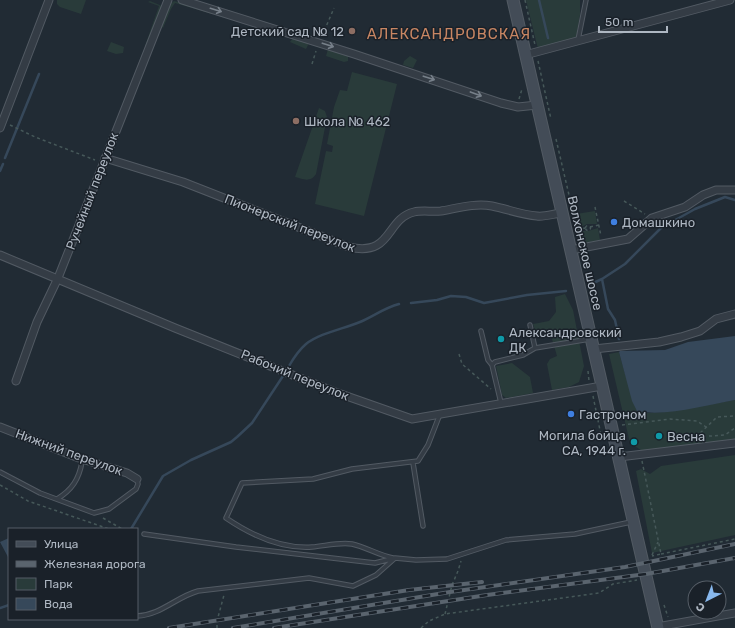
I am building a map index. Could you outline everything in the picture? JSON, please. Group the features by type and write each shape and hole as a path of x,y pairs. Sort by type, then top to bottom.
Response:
{"main road":[{"name":"Волхонское шоссе","path":"513,0 561,213 576,248 592,344 658,628"}],"street":[{"path":"1,125 49,0"},
{"name":"Ручейный переулок","path":"16,381 38,322 58,278 168,0"},
{"path":"182,0 250,20 516,107 537,105"},
{"path":"525,55 730,0"},
{"name":"Пионерский переулок","path":"104,161 183,182 349,247 363,250 373,248 380,244 402,220 414,212 441,211 478,205 492,206 537,216 561,213"},
{"path":"576,248 628,239 652,218 684,207 703,195 716,190 735,190"},
{"name":"Рабочий переулок","path":"0,255 175,328 385,410 412,419 602,386"},
{"path":"592,344 659,342 700,331 716,319 735,314"},
{"name":"Нижний переулок","path":"0,427 79,458 127,473 137,479"},
{"path":"619,457 735,443"},
{"path":"658,628 735,613"}],"lane":[{"path":"578,41 586,0"},
{"path":"530,325 535,348"},
{"path":"481,331 488,360 492,365 498,403"},
{"path":"492,365 495,362 523,355 535,348 592,344"},
{"path":"440,413 428,445 418,461 413,463 402,462 352,469 313,478 242,484 226,518 248,533 291,546 311,547 352,544 379,556 416,560 446,559 506,540 575,534 632,521"},
{"path":"57,499 68,492 78,478 82,462 79,458"},
{"path":"413,463 423,526"},
{"path":"0,472 40,493 94,513 109,509 136,489 138,484 137,479"},
{"path":"144,534 236,547 375,562 395,558"},
{"path":"138,616 156,613 188,594 309,578 353,586 376,575 395,558"}],"path":[{"path":"525,0 552,121"},
{"path":"323,35 334,8"},
{"path":"516,107 523,88"},
{"path":"1,125 104,161"},
{"path":"554,133 569,197"},
{"path":"624,201 650,217"},
{"path":"595,207 602,239"},
{"path":"576,224 576,248"},
{"path":"577,230 586,228 588,230 590,227 599,226"},
{"path":"459,354 462,364 492,390 498,403"},
{"path":"593,398 602,440 610,439"},
{"path":"696,437 717,417 735,416"},
{"path":"622,424 670,418 697,421 706,427"},
{"path":"639,455 644,467 661,554"},
{"path":"0,485 28,501 106,528"},
{"path":"94,513 120,528"},
{"path":"658,541 651,558 661,554 735,539"},
{"path":"445,614 450,592 458,572 462,553"},
{"path":"421,628 429,621 445,614 599,592 613,584 646,578"},
{"path":"217,628 217,621 226,589"}],"green space":[{"path":"57,0 86,0 81,14 60,7 57,4"},
{"path":"526,0 580,0 580,15 576,39 538,49"},
{"path":"150,1 162,6 147,46 145,46 159,6 148,2"},
{"path":"174,1 212,11 213,13 212,14 175,3 163,28 161,26 170,4"},
{"path":"293,38 309,43 306,49 290,42"},
{"path":"111,42 124,47 123,53 116,54 107,51"},
{"path":"328,49 348,56 348,61 344,62 326,56"},
{"path":"410,56 417,60 413,68 403,65 404,61"},
{"path":"352,72 397,84 364,216 315,204 326,151 332,152 333,146 327,144 334,107 340,90 347,91"},
{"path":"319,108 325,111 327,117 316,174 311,179 295,177"},
{"path":"595,211 597,224 587,224 581,227 580,225 577,226 576,214"},
{"path":"598,228 600,240 582,244 579,234 582,231"},
{"path":"565,294 573,310 584,366 579,382 569,387 552,390 547,364 550,359 557,356 549,329 535,331 533,324 549,321 556,312 555,297"},
{"path":"619,352 626,377 647,413 664,412 735,400 735,439 644,452 630,443 609,354"},
{"path":"512,363 530,377 533,393 506,398 502,395 496,366"},
{"path":"735,455 735,535 652,553 636,471 641,469 650,474 661,466"}],"water":[{"path":"735,336 735,400 660,413 637,411 632,401 619,352 620,351 665,350 688,342"},
{"path":"8,538 8,557 0,542"}],"waterway":[{"path":"539,0 548,38"},
{"path":"5,158 39,74"},
{"path":"0,171 3,164"},
{"path":"589,285 602,279 625,264 661,228 695,209 725,197 735,200"},
{"path":"602,279 608,309 615,320 619,339"},
{"path":"411,303 437,300 451,296 466,297 484,303 527,295 566,291"},
{"path":"289,366 301,349 312,340 360,322 399,304"},
{"path":"132,528 163,476 191,460 231,442 252,423 283,376"},
{"path":"0,608 8,605"}],"railway":[{"path":"233,628 450,592 625,567 735,544"},
{"path":"274,628 487,595 646,574 735,558"},
{"path":"169,628 409,590 482,582"}],"place":[{"name":"Детский сад № 12","path":"352,31"},
{"name":"Школа № 462","path":"296,121"},
{"name":"Домашкино","path":"614,222"},
{"name":"Александровский ДК","path":"501,339"},
{"name":"Гастроном","path":"571,414"},
{"name":"Весна","path":"659,436"},
{"name":"Могила бойца СА, 1944 г.","path":"634,442"}],"district":[{"name":"АЛЕКСАНДРОВСКАЯ","path":"449,34"}]}
